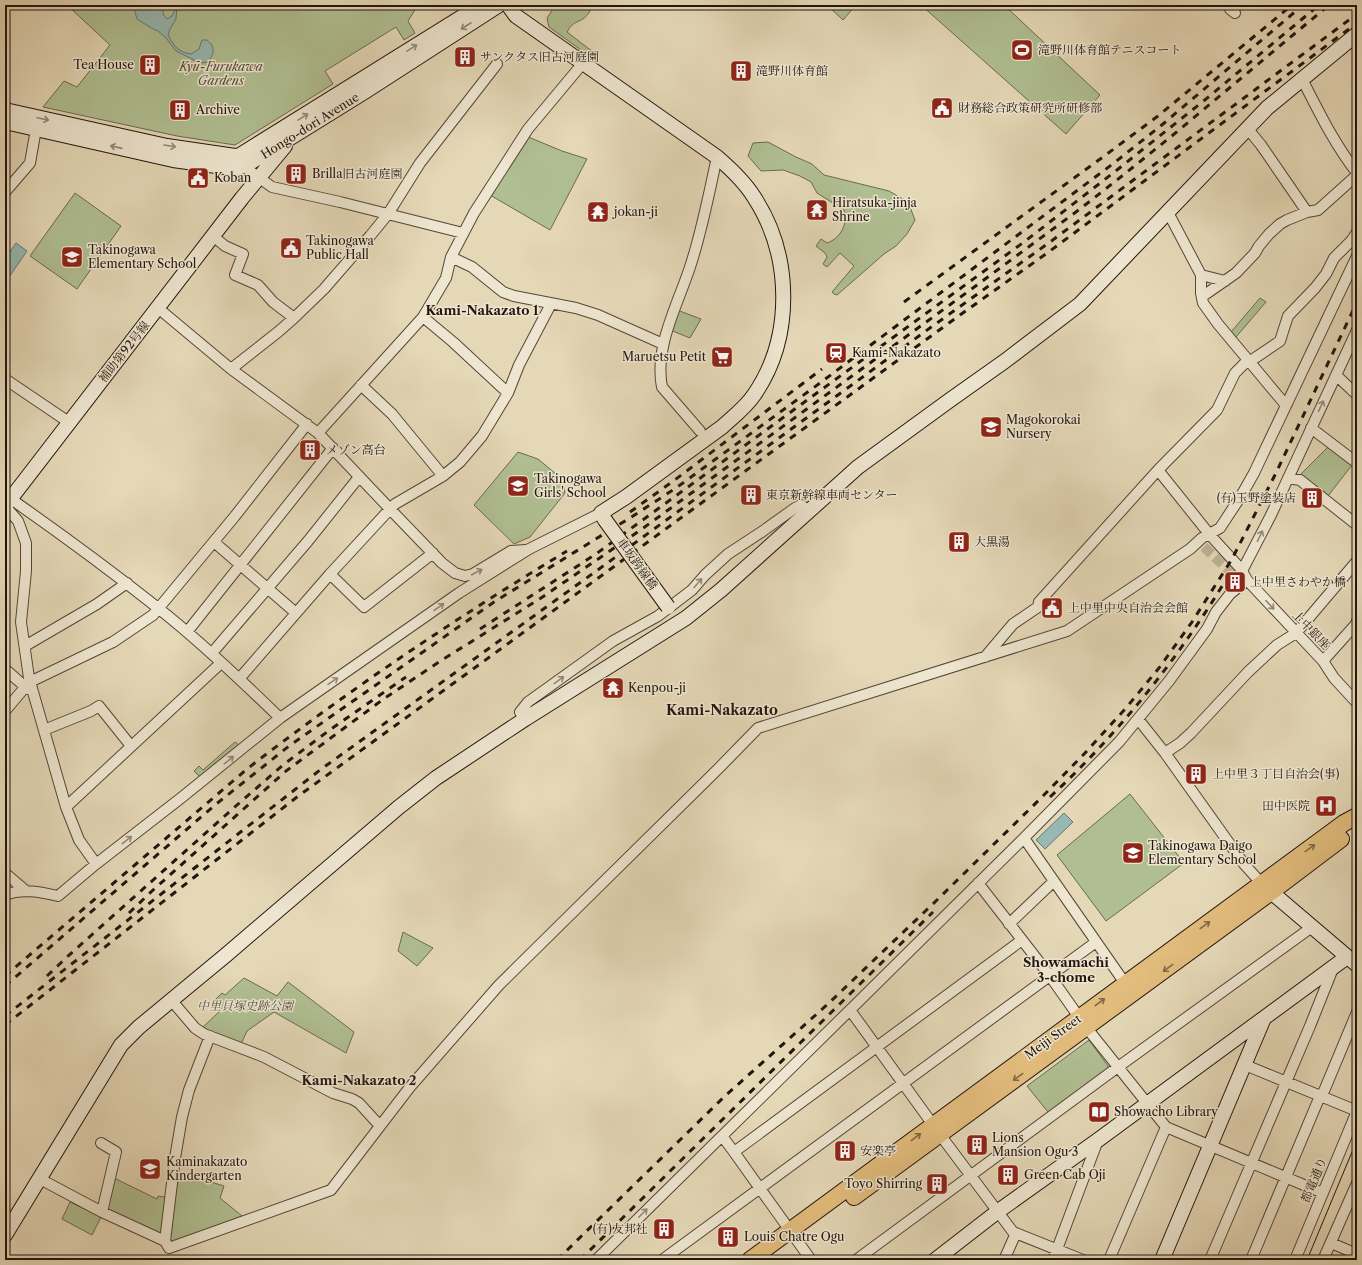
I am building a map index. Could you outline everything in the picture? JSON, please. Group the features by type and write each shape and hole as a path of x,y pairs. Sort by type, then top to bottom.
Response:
{"main road":[{"name":"Meiji Street","path":"1267,888 1344,823 1357,816"},
{"name":"Meiji Street","path":"750,1260 793,1235 1267,888 1357,828"},
{"name":"Meiji Street","path":"768,1260 793,1235"}],"street":[{"name":"Hongo-dori Avenue","path":"5,110 168,146 240,155 481,5"},
{"name":"Hongo-dori Avenue","path":"264,154 366,91 499,5"},
{"path":"5,895 14,891 26,891 58,896 280,718 459,593 529,550 603,517 626,497 734,417 754,396 765,376 781,328 783,279 779,255 772,232 754,196 737,175 717,156 516,16 508,5"},
{"path":"5,1235 121,1045 139,1027 172,1001 405,802 436,778 686,618 722,590 858,467 1005,361 1080,304 1267,108 1357,34"},
{"path":"318,433 423,317 446,278 451,257 474,213 528,129 583,63"},
{"path":"231,369 278,332 324,289 388,214 420,163 496,64"},
{"path":"1203,296 1236,273 1255,254 1259,246 1269,234 1287,220 1307,212 1318,210 1357,174 1327,128 1301,79"},
{"path":"5,122 173,160 235,168 252,173"},
{"path":"1247,128 1261,145 1307,212"},
{"path":"5,192 30,163 36,129"},
{"name":"補助第92号線","path":"7,504 242,198 252,173 276,134"},
{"name":"補助第92号線","path":"252,173 295,136"},
{"path":"218,153 252,173 268,185 277,188 340,202 463,233"},
{"path":"700,431 662,387 660,380 663,344 690,266 704,217 717,156"},
{"path":"1166,214 1170,218 1201,275 1201,293 1203,296 1203,302 1218,324 1249,362 1284,403 1287,404"},
{"path":"985,657 1013,624 1038,607 1039,602 1158,470 1217,410 1235,373 1244,364 1280,341 1288,316 1315,288 1326,274 1334,258 1352,240 1357,232"},
{"path":"213,236 225,246 243,254 235,275 258,285 273,302 294,318"},
{"path":"40,1179 102,1212 165,1241 169,1248 331,1190 410,1087 499,985 758,728 1067,631 1190,549 1202,538 1210,535 1220,528 1254,473 1357,256"},
{"path":"451,257 472,267 503,292 514,296 576,308 598,315 663,344"},
{"path":"1201,275 1225,281"},
{"path":"239,679 330,574 395,504 442,476 460,462 482,436 508,393 519,365 551,304"},
{"path":"158,308 231,369 318,433 433,553 455,573 465,576 473,574 511,551 529,550"},
{"path":"423,317 453,342 508,393"},
{"path":"596,1260 1024,838 1119,742 1138,719 1188,654 1245,575 1268,521 1357,330"},
{"path":"1336,375 1357,395"},
{"path":"5,379 70,423"},
{"path":"361,385 392,414 442,476"},
{"path":"5,711 30,687 113,642 153,615 214,542 307,424"},
{"path":"1311,428 1357,463"},
{"path":"187,632 333,448"},
{"name":"上中銀座","path":"1158,470 1210,535 1296,633 1323,661 1334,678 1357,703"},
{"path":"212,653 268,588 359,477"},
{"path":"1288,478 1300,480 1357,525"},
{"path":"7,504 126,583 159,608 212,653 280,718"},
{"path":"7,504 18,521 26,543 26,571 21,622 30,687 66,807 79,840 96,864"},
{"path":"525,720 520,712 528,702 613,641 658,616 692,590 705,575 728,554 795,508 801,505 809,511"},
{"name":"車坂跨線橋","path":"603,517 668,608"},
{"path":"214,542 296,613"},
{"path":"330,574 364,607 433,553"},
{"path":"1165,753 1180,743 1191,733 1254,666 1277,646 1296,633 1357,562"},
{"path":"25,646 97,604 126,583"},
{"path":"1323,661 1357,621"},
{"path":"66,807 221,663"},
{"path":"5,669 30,687"},
{"path":"44,730 91,711 99,706 131,746"},
{"path":"1138,719 1165,753 1244,864 1267,888 1352,961"},
{"path":"1024,838 1128,989"},
{"path":"5,873 26,891"},
{"path":"1009,924 1054,882"},
{"path":"978,883 1050,976 1083,1022 1166,1127 1323,1193"},
{"path":"856,1260 1118,1067 1312,927"},
{"path":"734,1152 1022,940"},
{"path":"662,1260 1096,942"},
{"path":"935,1260 997,1212 1098,1140 1334,966 1352,961"},
{"path":"1210,1260 1334,966"},
{"path":"172,1001 196,1028 210,1036 264,1057 333,1093 352,1099 359,1104 380,1126"},
{"path":"850,1010 936,1130 1013,1232 1083,1260"},
{"path":"1251,1260 1357,1012"},
{"path":"1162,1260 1265,1018"},
{"path":"165,1241 175,1158 182,1117 189,1090 210,1036"},
{"path":"1245,1065 1357,1111"},
{"name":"都電通り","path":"1295,1260 1357,1111"},
{"path":"1109,1260 1166,1127"},
{"path":"722,1136 811,1260"},
{"path":"1053,1260 1098,1140"},
{"path":"101,1143 116,1152 102,1212"},
{"path":"1323,1260 1352,1206 1357,1183"},
{"path":"1004,1260 1016,1233"},
{"path":"1331,1243 1357,1254"}],"green space":[{"name":"Kyū-Furukawa Gardens","path":"67,5 418,5 408,21 415,33 404,40 396,27 325,71 333,84 235,145 177,136 43,107 64,81 77,87 110,45"},
{"path":"561,5 589,5 590,11 587,15 573,25 567,32 597,55 598,60 595,60 549,27 547,18 553,9"},
{"path":"827,5 856,5 843,20"},
{"path":"921,5 1004,5 1100,95 1066,134"},
{"path":"526,136 562,151 587,159 550,230 490,195"},
{"path":"768,142 812,164 824,175 889,191 908,202 915,220 907,234 896,246 884,254 837,295 832,292 854,266 840,253 827,267 823,264 827,257 825,253 816,246 821,239 827,243 832,241 840,234 845,220 844,210 817,193 811,182 800,176 783,170 761,171 748,156 753,143"},
{"path":"75,193 121,226 77,289 30,256"},
{"path":"1260,298 1266,302 1236,337 1231,332"},
{"path":"677,310 701,319 690,338 670,330"},
{"path":"1328,447 1352,465 1328,496 1300,475"},
{"path":"518,452 538,459 562,479 565,493 530,537 514,544 474,505"},
{"path":"235,742 240,746 204,778 200,777 194,771 199,766 203,770"},
{"path":"1130,794 1184,863 1106,921 1057,855"},
{"path":"403,932 433,948 417,966 398,951"},
{"name":"中里貝塚史跡公園","path":"244,978 277,996 288,982 354,1032 346,1053 274,1012 247,1031 241,1044 201,1029 222,1009 214,1001 222,993 225,995"},
{"path":"1089,1040 1108,1066 1107,1072 1048,1112 1027,1086"},
{"path":"177,1172 224,1186 220,1198 242,1216 173,1243 170,1239"},
{"path":"112,1177 157,1199 158,1196 165,1197 163,1233 158,1235 105,1210"},
{"path":"70,1202 101,1217 92,1235 62,1219"}],"water":[{"path":"133,5 164,5 163,14 167,19 172,16 175,10 174,5 177,5 176,19 168,35 177,48 183,52 191,54 199,49 202,40 207,40 213,48 212,56 208,62 200,63 176,51 166,38 158,31 137,19"},
{"path":"16,243 27,251 5,283 5,259"},
{"path":"1064,813 1073,822 1045,849 1036,840"}],"tunnel":[{"path":"1204,547 1236,577"}],"tram line":[{"path":"1307,1260 1357,1140"}],"railway":[{"path":"904,302 1158,116 1292,5"},
{"path":"5,986 215,805 289,746 494,602 676,488 820,383 1114,163 1163,124 1303,5"},
{"path":"480,629 596,554 1024,242 1206,99 1319,5"},
{"path":"129,913 286,771 385,698 442,660 541,598 642,529 977,285 1122,176 1329,5"},
{"path":"5,1016 320,770 1050,242 1357,14"},
{"path":"5,1025 297,797 1050,251 1357,23"},
{"path":"557,1260 725,1096 829,1003 938,899 1041,798 1126,708 1159,668 1192,622 1232,559 1276,473 1357,302"},
{"path":"630,512 822,369"},
{"path":"5,976 247,769 285,740 364,683 444,629 567,551"},
{"path":"1050,797 1100,747 1146,694 1168,666 1227,578"},
{"path":"47,976 283,765 331,729 406,677"},
{"path":"580,1260 933,912"}],"place":[{"name":"滝野川体育館テニスコート","path":"1022,50"},
{"name":"サンクタス旧古河庭園","path":"465,57"},
{"name":"Tea House","path":"150,65"},
{"name":"滝野川体育館","path":"741,71"},
{"name":"財務総合政策研究所研修部","path":"942,108"},
{"name":"Archive","path":"180,110"},
{"name":"Brilla旧古河庭園","path":"296,174"},
{"name":"Koban","path":"198,178"},
{"name":"Hiratsuka-jinja Shrine","path":"817,210"},
{"name":"jokan-ji","path":"598,212"},
{"name":"Takinogawa Public Hall","path":"291,248"},
{"name":"Takinogawa Elementary School","path":"72,257"},
{"name":"Kami-Nakazato","path":"836,353"},
{"name":"Maruetsu Petit","path":"722,357"},
{"name":"Magokorokai Nursery","path":"991,427"},
{"name":"メゾン高台","path":"310,450"},
{"name":"Takinogawa Girls' School","path":"518,486"},
{"name":"東京新幹線車両センター","path":"751,495"},
{"name":"(有)玉野塗装店","path":"1312,498"},
{"name":"大黒湯","path":"959,542"},
{"name":"上中里さわやか橋","path":"1235,582"},
{"name":"上中里中央自治会会館","path":"1052,608"},
{"name":"Kenpou-ji","path":"613,688"},
{"name":"上中里３丁目自治会(事)","path":"1196,774"},
{"name":"田中医院","path":"1326,806"},
{"name":"Takinogawa Daigo Elementary School","path":"1133,853"},
{"name":"Showacho Library","path":"1099,1112"},
{"name":"Lions Mansion Ogu 3","path":"977,1145"},
{"name":"安楽亭","path":"845,1151"},
{"name":"Kaminakazato Kindergarten","path":"150,1169"},
{"name":"Green Cab Oji","path":"1008,1175"},
{"name":"Toyo Shirring","path":"937,1184"},
{"name":"(有)友邦社","path":"664,1229"},
{"name":"Louis Chatre Ogu","path":"728,1237"}],"district":[{"name":"Kami-Nakazato 1","path":"482,310"},
{"name":"Kami-Nakazato","path":"722,710"},
{"name":"Showamachi 3-chome","path":"1066,970"},
{"name":"Kami-Nakazato 2","path":"359,1080"}]}
